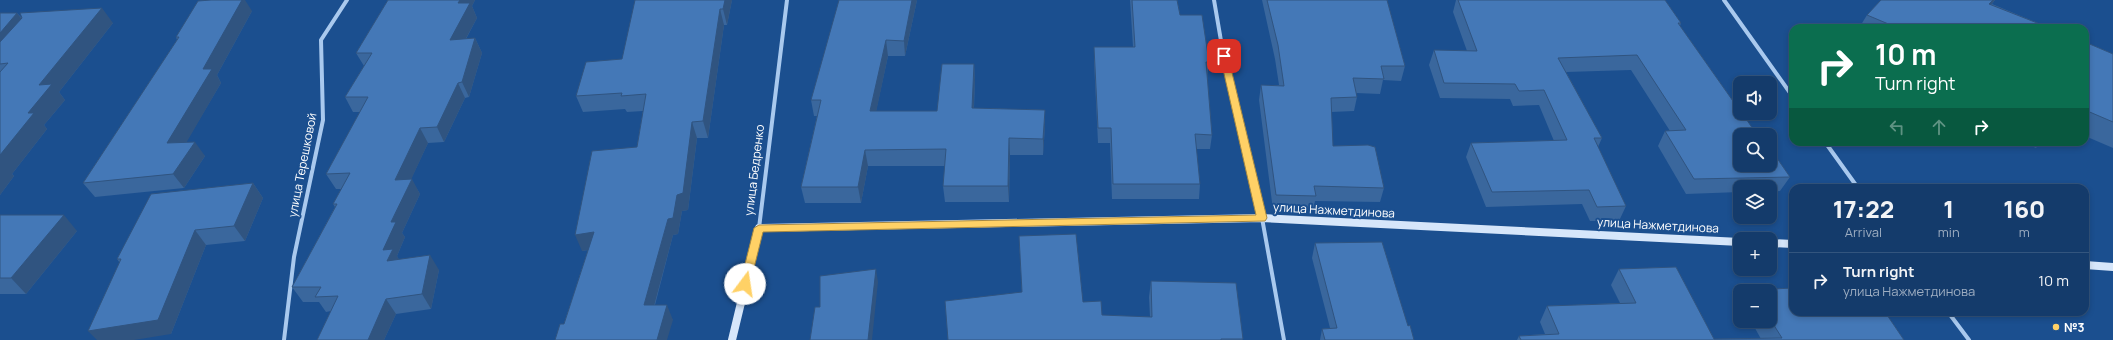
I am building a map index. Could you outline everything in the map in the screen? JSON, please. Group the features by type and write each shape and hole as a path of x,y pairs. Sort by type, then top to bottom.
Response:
{"street":[{"name":"улица Терешковой","path":"284,340 294,257 323,120 322,40 347,0"},
{"name":"улица Бедренко","path":"732,340 759,228 787,0"},
{"path":"1214,0 1226,70 1262,218 1284,340"},
{"path":"1724,0 1789,91"},
{"path":"1828,146 1855,184"},
{"name":"улица Нажметдинова","path":"759,228 1262,218 1733,242"},
{"path":"1777,243 1789,244"},
{"path":"2089,265 2113,267"},
{"path":"1951,316 1969,340"}],"building":[{"path":"242,0 203,69 212,69 167,143 195,142 173,174 83,183 179,37 176,37 198,1"},
{"path":"388,0 460,0 458,3 470,3 450,40 475,38 462,82 458,83 437,127 420,128 395,180 412,179 391,222 396,222 383,250 393,249 387,261 430,255 422,294 386,299 368,340 317,340 338,296 315,297 321,287 292,287 337,204 333,204 350,173 326,174 368,97 345,97 372,53 356,53"},
{"path":"635,0 725,0 723,9 720,9 703,121 692,122 683,193 677,195 673,218 668,219 644,305 667,305 657,340 555,340 560,324 564,324 594,232 575,235 592,151 637,147 646,94 621,96 622,93 576,96 586,62 622,59"},
{"path":"839,0 912,0 904,41 886,40 870,111 937,111 942,64 974,64 972,108 1045,110 1043,139 1009,138 1008,186 943,186 946,149 865,150 858,187 801,187 821,100 811,100"},
{"path":"1132,0 1177,0 1180,15 1202,15 1209,62 1206,62 1212,135 1195,134 1200,184 1113,184 1111,128 1098,128 1094,47 1135,47"},
{"path":"1267,0 1387,0 1405,66 1381,66 1384,79 1353,78 1357,97 1331,98 1333,146 1368,145 1375,147 1384,188 1314,186 1316,196 1276,195 1261,85 1284,86 1278,45"},
{"path":"1458,0 1665,0 1681,23 1678,23 1733,101 1733,120 1747,120 1752,128 1733,128 1733,172 1777,172 1777,158 1790,177 1694,179 1665,131 1686,130 1637,55 1558,58 1602,138 1594,138 1626,206 1597,207 1589,190 1492,192 1471,143 1567,140 1544,90 1519,91 1515,84 1444,83 1434,50 1477,51"},
{"path":"1881,0 1993,0 1989,4 2040,24 1888,24 1867,15"},
{"path":"102,8 39,85 52,84 28,113 34,113 0,155 0,72 8,63 0,64 0,42 22,18 20,13"},
{"path":"0,13 17,13 0,33"},
{"path":"2089,44 2113,54 2113,122 2089,112"},
{"path":"253,183 234,226 195,230 158,320 88,331 121,259 117,259 151,194"},
{"path":"0,215 64,215 11,278 0,278"},
{"path":"1076,234 1083,302 1101,301 1102,315 1152,317 1151,281 1236,283 1243,339 948,340 945,301 1022,292 1019,236"},
{"path":"1382,242 1408,326 1410,325 1414,340 1325,340 1322,329 1337,328 1315,243"},
{"path":"1676,267 1714,339 1782,338 1776,328 1777,328 1777,289 1789,288 1789,316 1888,316 1904,340 1521,340 1519,336 1559,334 1547,306 1636,303 1619,269"},
{"path":"876,269 868,340 810,340 815,307 820,307 820,276"}],"place":[{"name":"№3","path":"2056,327"}],"route":[{"path":"745,284 759,228 1262,218 1226,70 1224,56"}]}
